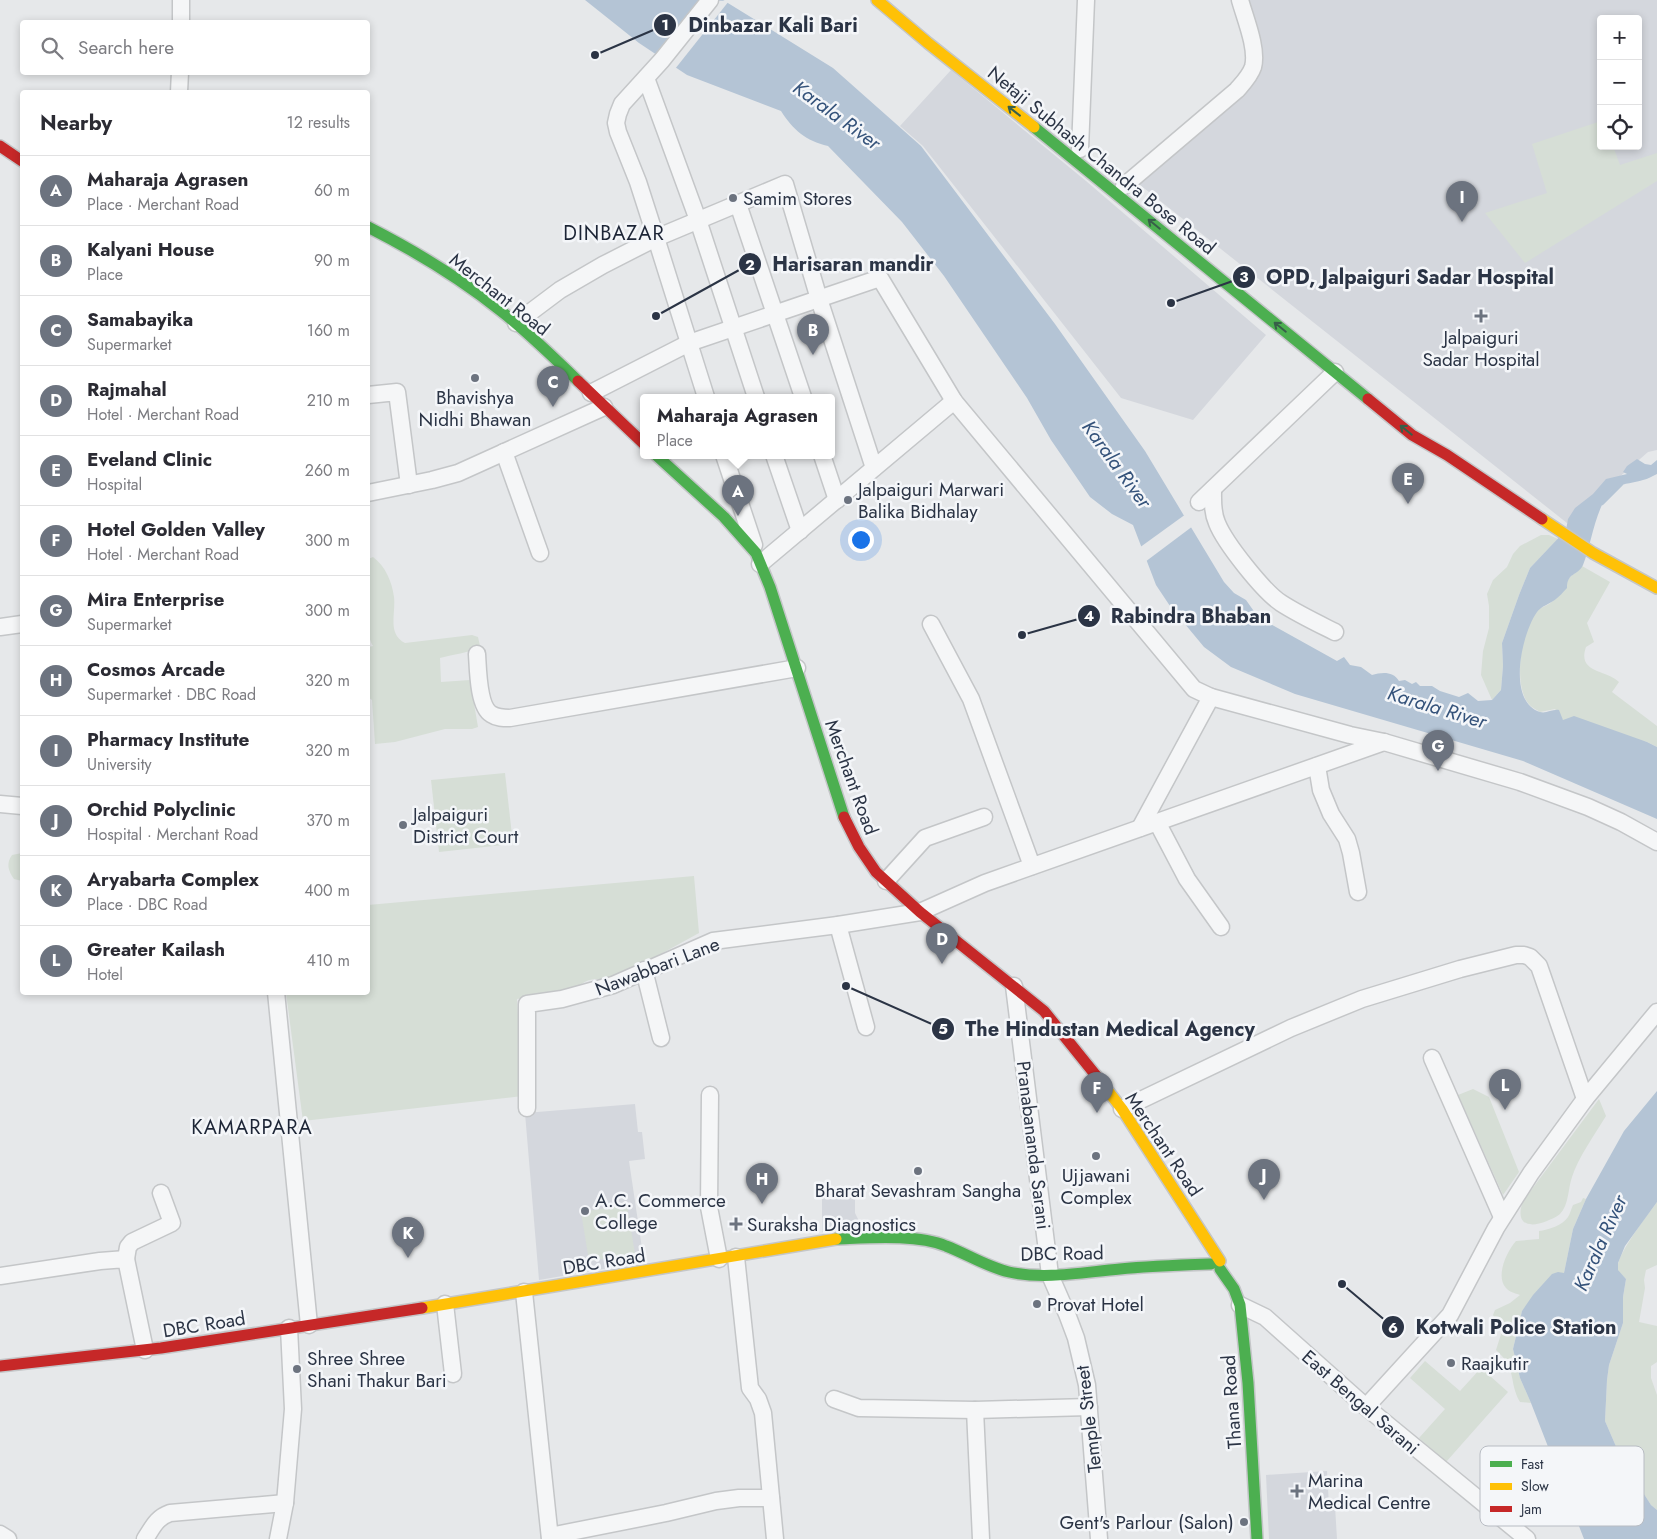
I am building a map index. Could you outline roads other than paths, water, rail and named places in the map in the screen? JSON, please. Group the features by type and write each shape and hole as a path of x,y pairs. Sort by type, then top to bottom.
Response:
{"street":[{"path":"181,0 181,20"},
{"path":"705,394 638,182 616,123 622,104 662,60 710,0"},
{"name":"Netaji Subhash Chandra Bose Road","path":"878,0 928,43 1124,186 1377,391"},
{"path":"1077,151 1086,0"},
{"path":"1124,186 1237,90 1249,76 1254,65 1254,49 1240,0"},
{"path":"179,90 180,75"},
{"path":"646,78 698,220 755,394"},
{"path":"0,146 20,160"},
{"name":"Netaji Subhash Chandra Bose Road","path":"1077,151 1335,372 1412,435 1544,519 1593,553 1657,588"},
{"path":"516,323 567,286 656,238 785,184 819,299 874,468"},
{"path":"738,204 802,394"},
{"name":"Merchant Road","path":"370,228 427,260 516,323 640,440"},
{"path":"591,393 688,343 880,278 954,401 1037,510 1139,635 1194,689 1211,697 1350,735 1384,742 1554,794 1596,810 1656,841"},
{"path":"1199,502 1335,372"},
{"path":"370,395 397,392 409,485"},
{"path":"725,459 758,558 800,531 954,401"},
{"path":"370,493 458,473 604,407"},
{"name":"Netaji Subhash Chandra Bose Road","path":"1421,426 1447,456"},
{"path":"504,452 540,553"},
{"name":"Merchant Road","path":"660,459 724,517 758,558 797,668 844,817 858,847 876,872 920,912 1044,1011 1122,1109 1202,1232 1217,1265"},
{"path":"775,459 800,531"},
{"path":"823,459 836,500"},
{"path":"1213,489 1212,507 1216,523 1226,540 1254,576 1280,602 1335,632"},
{"path":"0,627 20,624"},
{"path":"931,624 971,699 1032,866"},
{"path":"477,654 482,698 485,708 489,713 498,718 510,718 797,668"},
{"path":"1140,828 1211,697"},
{"name":"Nawabbari Lane","path":"527,1108 526,1004 562,999 613,985 713,941 920,912 985,883 1384,742"},
{"path":"1317,766 1321,790 1331,814 1347,839 1358,892"},
{"path":"0,804 20,806"},
{"path":"886,882 925,838 984,817"},
{"path":"1157,822 1187,879 1221,927"},
{"path":"838,925 866,1027"},
{"path":"1122,1109 1285,1031 1362,999 1460,969 1524,955 1535,960 1539,966 1585,1099"},
{"path":"644,970 661,1038"},
{"name":"Pranabananda Sarani","path":"1014,986 1050,1275"},
{"path":"276,995 309,1325"},
{"path":"1366,1407 1450,1315 1502,1217 1531,1173 1585,1099 1657,1012"},
{"path":"1606,1074 1657,1026"},
{"path":"1432,1058 1502,1217"},
{"path":"710,1095 710,1207 719,1259"},
{"path":"145,1350 126,1259 128,1247 132,1242 172,1223 162,1193"},
{"path":"1182,1265 1189,1261 1198,1251 1202,1232"},
{"name":"DBC Road","path":"0,1366 145,1350 309,1325 524,1292 826,1240 906,1238 945,1245 974,1259 1009,1272 1050,1275 1182,1265 1217,1265"},
{"path":"736,1256 750,1388 758,1398 763,1413 775,1539"},
{"path":"0,1276 126,1259"},
{"name":"Thana Road","path":"1217,1265 1234,1289 1240,1305 1248,1383 1257,1539"},
{"name":"Temple Street","path":"1050,1275 1076,1338 1087,1385 1100,1539"},
{"path":"524,1292 550,1538 716,1502 739,1498 771,1498"},
{"path":"445,1304 453,1374"},
{"name":"East Bengal Sarani","path":"1240,1305 1265,1317 1366,1407 1480,1500"},
{"path":"278,1539 285,1503 293,1409 289,1328"},
{"path":"834,1399 859,1408 974,1410 1089,1407"},
{"path":"974,1410 981,1539"},
{"path":"145,1539 157,1521 162,1516 170,1513 285,1503"},
{"name":"East Bengal Sarani","path":"1511,1526 1527,1539"},
{"path":"0,1534 8,1539"}],"water":[{"name":"Karala River","path":"585,0 723,0 833,68 921,146 1055,324 1145,451 1224,582 1234,593 1246,600 1258,617 1337,661 1344,657 1350,665 1361,667 1372,675 1387,673 1394,675 1399,681 1405,680 1412,684 1416,682 1420,686 1432,686 1440,691 1459,697 1468,693 1478,701 1492,700 1501,690 1502,643 1530,568 1566,530 1568,519 1575,508 1593,494 1606,479 1627,474 1623,472 1627,466 1637,459 1651,465 1657,460 1657,474 1645,480 1617,487 1604,501 1595,522 1583,565 1569,579 1567,588 1554,601 1541,608 1531,622 1522,650 1520,681 1523,695 1529,705 1540,712 1559,710 1563,720 1574,716 1657,747 1657,819 1523,761 1295,694 1231,667 1204,647 1170,606 1156,585 1133,525 1112,514 1090,497 1051,440 1027,398 944,276 902,222 828,146 813,141 801,134 790,124 781,111 687,75 639,43"},
{"name":"Karala River","path":"1657,1091 1657,1202 1625,1246 1618,1263 1618,1270 1626,1279 1623,1297 1623,1323 1609,1365 1605,1421 1616,1446 1548,1446 1520,1378 1513,1349 1522,1311 1533,1295 1552,1274 1564,1273 1573,1229 1586,1199 1624,1131"},
{"path":"1644,1494 1657,1510 1657,1539 1584,1539 1579,1526 1644,1526"}],"waterway":[{"path":"1602,503 1621,484"}],"place":[{"name":"Dinbazar Kali Bari","path":"595,55"},
{"name":"Samim Stores","path":"733,198"},
{"name":"Pharmacy Institute","path":"1462,222"},
{"name":"OPD, Jalpaiguri Sadar Hospital","path":"1171,303"},
{"name":"Harisaran mandir","path":"656,316"},
{"name":"Jalpaiguri Sadar Hospital","path":"1481,316"},
{"name":"Kalyani House","path":"813,355"},
{"name":"Bhavishya Nidhi Bhawan","path":"475,378"},
{"name":"Samabayika","path":"553,407"},
{"name":"Jalpaiguri Marwari Balika Bidhalay","path":"848,500"},
{"name":"Eveland Clinic","path":"1408,504"},
{"name":"Maharaja Agrasen","path":"738,516"},
{"name":"Rabindra Bhaban","path":"1022,635"},
{"name":"Mira Enterprise","path":"1438,771"},
{"name":"Jalpaiguri District Court","path":"403,825"},
{"name":"Rajmahal","path":"942,964"},
{"name":"The Hindustan Medical Agency","path":"846,986"},
{"name":"Greater Kailash","path":"1505,1110"},
{"name":"Hotel Golden Valley","path":"1097,1113"},
{"name":"Ujjawani Complex","path":"1096,1156"},
{"name":"Bharat Sevashram Sangha","path":"918,1171"},
{"name":"Orchid Polyclinic","path":"1264,1200"},
{"name":"Cosmos Arcade","path":"762,1204"},
{"name":"A.C. Commerce College","path":"585,1211"},
{"name":"Suraksha Diagnostics","path":"736,1224"},
{"name":"Aryabarta Complex","path":"408,1258"},
{"name":"Kotwali Police Station","path":"1342,1284"},
{"name":"Provat Hotel","path":"1037,1304"},
{"name":"Raajkutir","path":"1451,1363"},
{"name":"Shree Shree Shani Thakur Bari","path":"297,1369"},
{"name":"Marina Medical Centre","path":"1297,1491"},
{"name":"Gent's Parlour (Salon)","path":"1244,1522"}],"district":[{"name":"DINBAZAR","path":"614,233"},
{"name":"KAMARPARA","path":"252,1127"}]}
